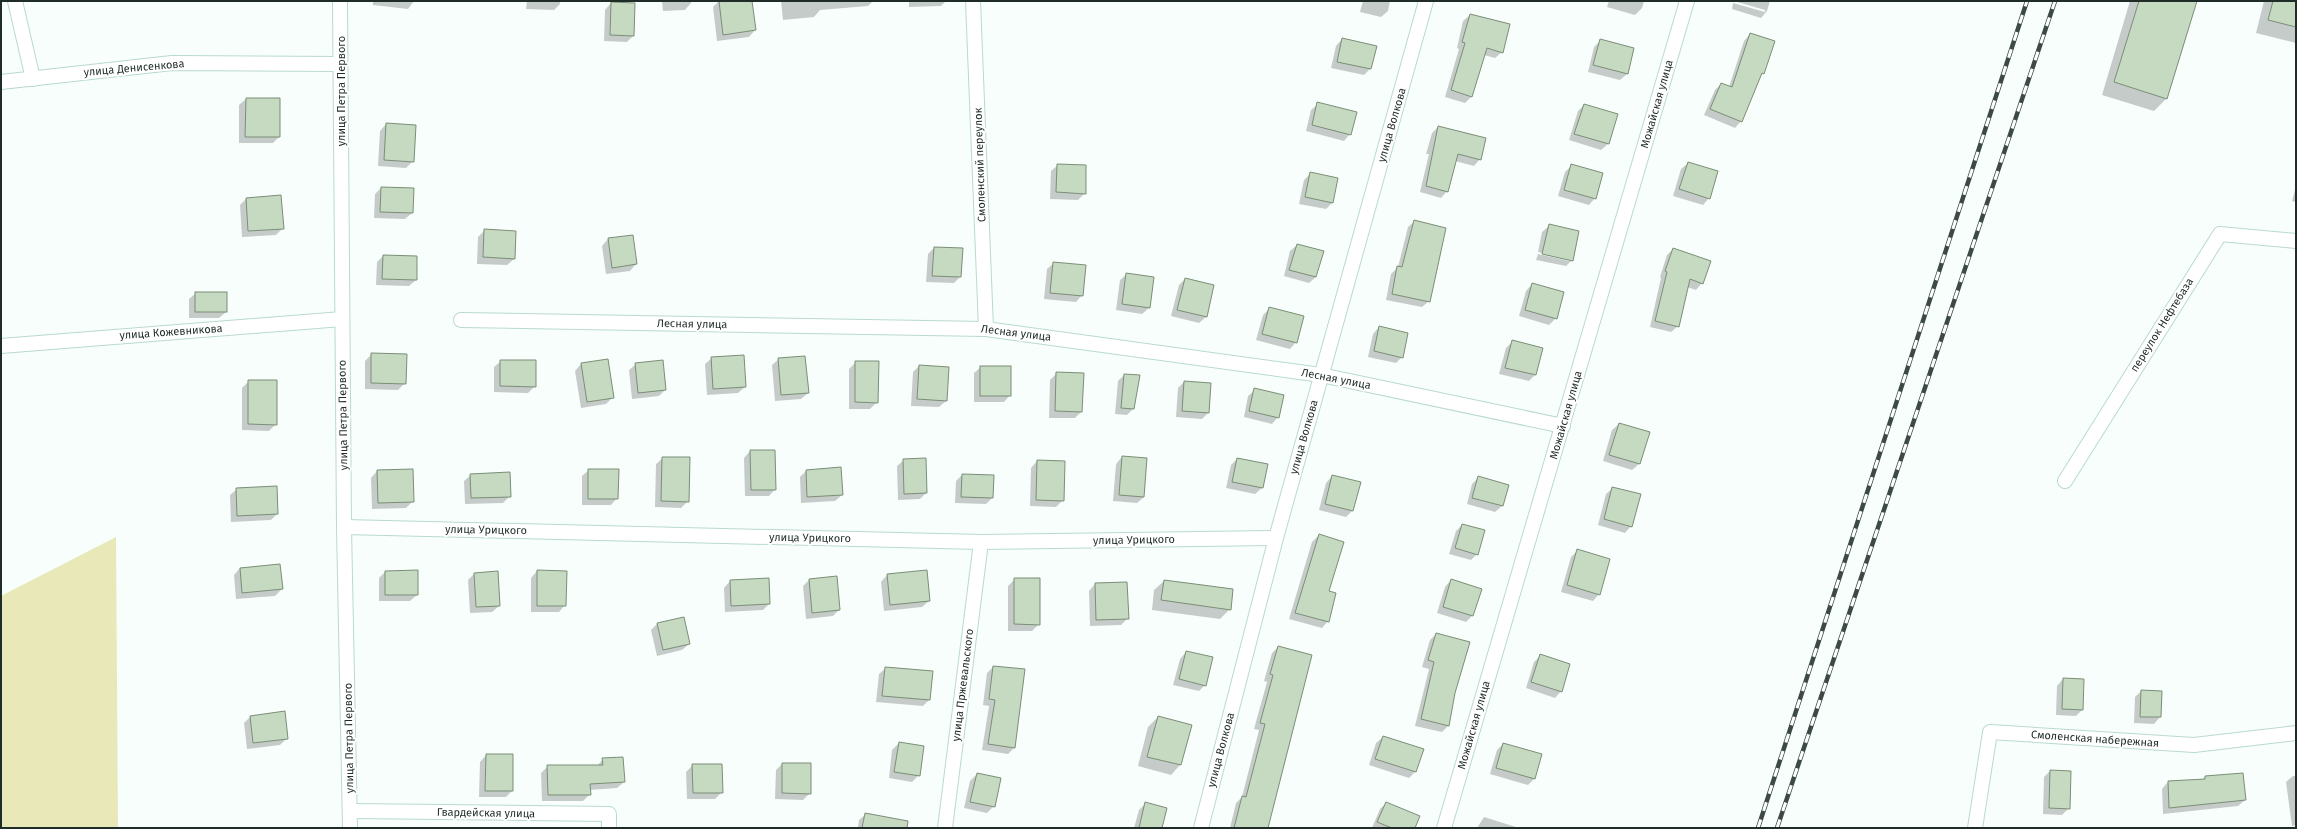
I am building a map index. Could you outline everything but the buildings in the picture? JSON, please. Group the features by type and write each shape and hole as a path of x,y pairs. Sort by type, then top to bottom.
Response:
{"street":[{"path":"15,1 33,79"},
{"name":"улица Петра Первого","path":"340,1 344,527 350,828"},
{"name":"Смоленский переулок","path":"973,1 986,328"},
{"name":"улица Волкова","path":"1201,828 1276,538 1426,1"},
{"name":"Можайская улица","path":"1444,828 1687,1"},
{"name":"улица Денисенкова","path":"1,82 172,63 340,64"},
{"name":"переулок Нефтебаза","path":"2065,481 2220,234 2296,242"},
{"name":"улица Кожевникова","path":"1,346 342,319"},
{"name":"Лесная улица","path":"461,320 986,328 1321,375 1562,426"},
{"name":"улица Урицкого","path":"344,527 980,542 1276,538"},
{"name":"улица Пржевальского","path":"945,828 980,542"},
{"name":"Смоленская набережная","path":"1975,828 1990,732 2194,745 2296,733"},
{"name":"Гвардейская улица","path":"350,811 609,814 609,828"}],"green space":[{"path":"116,537 118,828 1,828 1,596"}],"railway":[{"path":"1758,828 2027,1"},
{"path":"1777,828 2055,1"}]}
